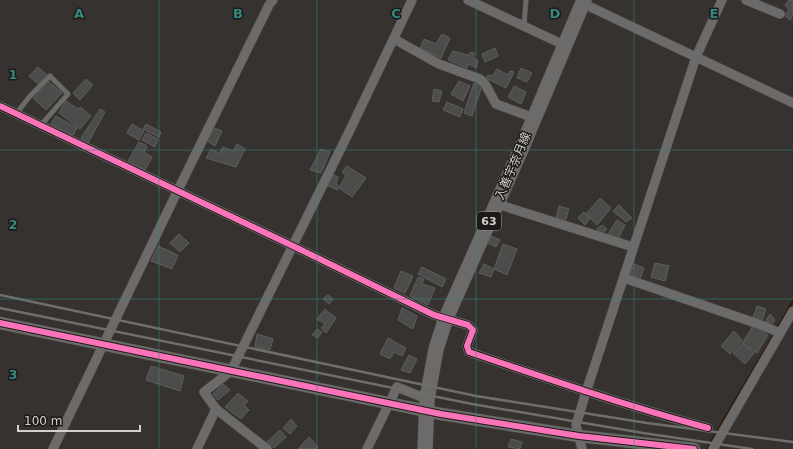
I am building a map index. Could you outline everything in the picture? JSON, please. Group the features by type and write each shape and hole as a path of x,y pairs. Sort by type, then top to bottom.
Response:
{"main road":[{"name":"入善宇奈月線","path":"425,449 426,405 436,349 446,318 497,204 583,2"}],"street":[{"path":"53,449 178,190 269,5 273,0"},
{"path":"267,449 216,409 204,392 231,372 412,0"},
{"path":"468,0 564,45"},
{"path":"582,449 576,425 586,392 696,57 722,0"},
{"path":"746,0 780,14"},
{"path":"583,2 793,103"},
{"path":"394,39 439,64 480,79 485,84 496,104 534,118"},
{"path":"0,106 178,190 434,315 468,325 473,330 467,346 469,352 652,413 708,428"},
{"path":"497,204 633,247"},
{"path":"624,278 756,323 780,333"},
{"path":"713,449 793,311"},
{"path":"0,323 231,372 390,402 426,405 579,436 694,449"},
{"path":"367,449 390,402"},
{"path":"197,449 216,409"}],"lane":[{"path":"524,26 526,0"},
{"path":"16,114 30,96 50,76 68,94 41,125"}],"building":[{"path":"789,0 793,1 793,15 790,20 784,15 789,10 785,5"},
{"path":"442,34 450,38 441,58 420,48 424,39 436,44"},
{"path":"495,48 498,56 485,62 482,54"},
{"path":"453,51 468,55 471,52 475,54 473,58 478,61 476,68 469,64 467,68 448,60"},
{"path":"38,67 47,75 38,84 29,76"},
{"path":"521,68 532,73 527,82 517,78"},
{"path":"497,69 508,75 510,71 514,72 506,88 486,78 488,75 493,76"},
{"path":"86,79 93,85 80,100 73,93"},
{"path":"48,81 62,93 46,110 33,98"},
{"path":"459,81 470,86 463,101 451,94"},
{"path":"474,83 482,86 472,116 464,113"},
{"path":"514,86 526,92 521,104 508,97"},
{"path":"434,89 442,91 439,102 432,101"},
{"path":"66,101 78,109 81,107 91,116 80,129 59,113"},
{"path":"447,102 463,109 460,117 443,110"},
{"path":"100,109 105,112 88,143 81,138"},
{"path":"56,116 77,128 73,135 51,124"},
{"path":"132,124 144,131 139,140 127,133"},
{"path":"146,124 161,132 159,137 143,129"},
{"path":"214,128 222,131 215,146 207,141"},
{"path":"146,133 158,139 155,147 142,140"},
{"path":"139,142 147,146 144,152 152,157 145,170 128,161"},
{"path":"237,144 245,149 236,167 206,158 211,149 219,153 223,147 233,151"},
{"path":"321,149 330,152 321,173 310,170"},
{"path":"347,166 366,178 352,197 339,188 346,175 342,172"},
{"path":"333,175 338,177 336,184 340,187 337,190 327,185"},
{"path":"600,198 611,208 597,225 586,214"},
{"path":"619,205 632,218 626,222 613,211"},
{"path":"559,206 569,209 565,222 556,219"},
{"path":"584,212 590,218 585,225 578,218"},
{"path":"617,220 625,225 618,239 608,234"},
{"path":"602,225 607,229 602,234 597,229"},
{"path":"179,234 189,243 180,252 170,243"},
{"path":"491,236 500,240 496,247 488,243"},
{"path":"503,244 517,249 507,275 494,269"},
{"path":"158,246 178,255 172,269 151,261"},
{"path":"655,263 669,266 665,281 651,277"},
{"path":"484,264 494,269 491,277 479,273"},
{"path":"634,264 644,268 640,279 630,275"},
{"path":"422,267 446,279 442,287 418,274"},
{"path":"401,271 413,276 405,293 394,288"},
{"path":"418,277 424,279 422,284 435,288 428,305 410,296"},
{"path":"328,295 333,299 329,304 323,299"},
{"path":"757,306 766,309 762,321 753,318"},
{"path":"402,308 417,316 413,329 398,320"},
{"path":"325,309 336,318 326,333 321,328 325,324 317,319"},
{"path":"770,314 775,320 771,325 766,320"},
{"path":"754,325 768,335 757,353 742,343"},
{"path":"317,329 322,332 318,338 312,335"},
{"path":"734,331 742,340 730,354 721,346"},
{"path":"257,334 273,339 270,350 255,347"},
{"path":"388,338 406,348 402,356 394,352 390,359 380,354"},
{"path":"742,343 754,353 745,364 733,353"},
{"path":"409,355 417,359 410,373 401,370"},
{"path":"151,366 184,376 180,391 146,380"},
{"path":"223,384 230,390 218,400 213,394"},
{"path":"238,393 248,401 244,405 249,410 241,419 225,407"},
{"path":"291,419 297,426 290,434 283,428"},
{"path":"280,430 286,437 274,448 267,442"},
{"path":"309,437 318,447 316,449 298,449"},
{"path":"511,439 522,442 520,449 508,447"}],"waterway":[{"path":"777,329 793,301"},
{"path":"707,449 775,333"}],"railway":[{"path":"0,295 476,396 647,423 793,442"},
{"path":"0,308 472,404 643,433 752,449"}],"cycle path":[{"path":"0,106 434,315 468,325 473,330 467,346 469,352 558,382 708,428"},
{"path":"0,323 441,414 579,436 694,449"}]}
